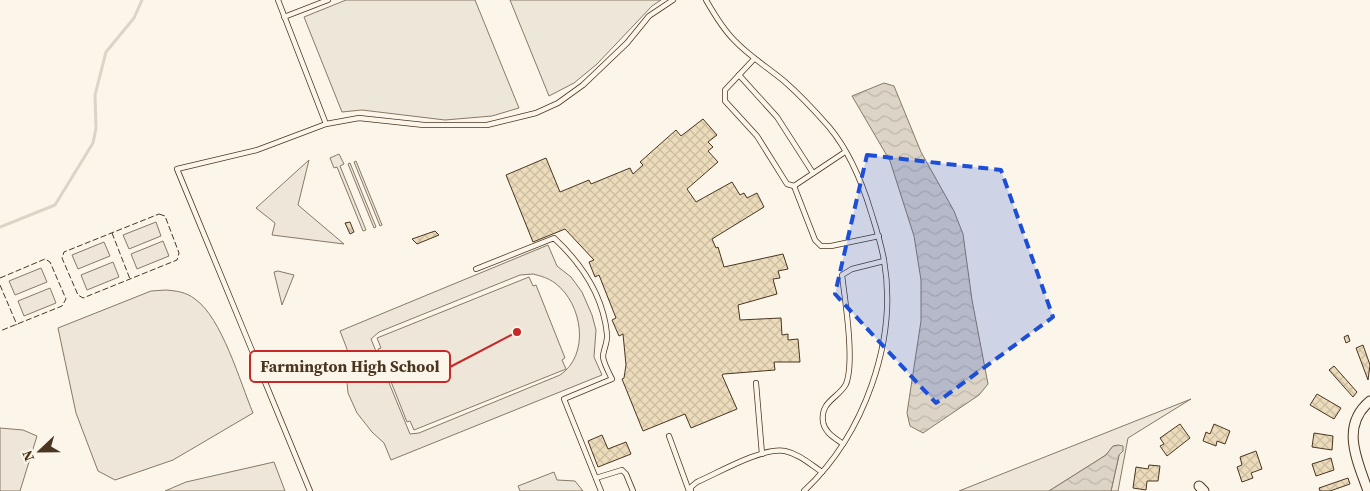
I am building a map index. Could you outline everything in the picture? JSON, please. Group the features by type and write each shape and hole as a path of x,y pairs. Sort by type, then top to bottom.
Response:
{"street":[{"path":"1368,491 1353,448 1352,433 1360,410 1370,400"}],"lane":[{"path":"278,0 326,124"},
{"path":"284,17 328,0"},
{"path":"310,491 177,169 257,150 326,124 359,118 424,125 486,125 536,113 558,103 583,85 614,57 649,16 672,0"},
{"path":"706,0 733,39 807,103 830,129 845,152 868,201 879,236 884,261 887,297 879,357 868,396 861,415 843,444 822,472 804,491"},
{"path":"754,59 725,90 725,100 756,136 787,184 794,186"},
{"path":"739,75 777,117 813,173"},
{"path":"794,186 845,152"},
{"path":"794,186 815,240 821,246 831,246 879,236"},
{"path":"476,269 554,238 575,258 591,283 601,307 607,336 603,358 612,379 564,399 601,491"},
{"path":"843,444 828,433 823,423 823,410 828,401 845,386 848,377 849,335 842,275 852,269 884,261"},
{"path":"756,384 762,454"},
{"path":"669,436 690,491"},
{"path":"690,491 696,482 768,451 784,451 800,456 822,472"},
{"path":"596,478 622,470 626,474 633,491"}],"highlighted area":[{"path":"867,155 1001,170 1053,317 936,403 835,294"}],"shaded area":[{"path":"346,0 475,0 519,108 492,116 445,120 362,110 342,112 304,17"},
{"path":"510,0 661,0 652,6 597,64 574,83 549,96"},
{"path":"339,154 344,164 340,166 366,230 363,231 337,167 334,168 330,158"},
{"path":"309,160 298,205 344,244 272,235 275,223 256,208"},
{"path":"356,161 382,225 380,226 354,162"},
{"path":"350,163 376,227 374,228 348,164"},
{"path":"156,222 161,236 129,249 123,235"},
{"path":"163,241 169,256 137,269 131,254"},
{"path":"104,242 110,256 78,269 72,255"},
{"path":"548,245 557,266 571,277 582,292 592,315 596,330 594,357 602,375 391,460 384,443 372,432 357,413 348,393 345,361 347,349 340,331","holes":["533,274 555,283 572,303 577,316 579,343 576,355 570,366 560,375 419,433 410,434 371,339 379,332 520,275"]},
{"path":"113,262 119,277 87,290 81,275"},
{"path":"41,268 47,282 15,295 9,281"},
{"path":"278,271 294,275 282,305 274,272"},
{"path":"529,277 533,286 536,285 565,358 562,360 566,369 414,430 410,421 407,422 378,349 381,348 377,338"},
{"path":"50,288 56,303 24,316 18,301"},
{"path":"151,291 181,292 192,297 205,308 214,320 222,335 253,413 173,460 115,480 98,471 76,413 58,328"},
{"path":"1191,399 1128,438 1118,491 1111,491 1119,455 1113,446 1106,455 1049,491 959,491"},
{"path":"0,428 23,430 37,436 20,491 0,491"},
{"path":"274,462 285,491 165,491 186,482"},
{"path":"554,472 557,480 575,481 583,491 520,491 518,486"}],"water":[{"path":"884,83 894,86 921,152 954,211 963,234 972,300 988,384 979,395 923,433 910,426 907,413 921,321 921,280 914,236 890,161 852,96"},
{"path":"1113,446 1123,446 1123,451 1119,455 1111,491 1049,491 1106,455"}],"building":[{"path":"703,119 717,135 708,142 713,147 708,151 718,162 687,189 696,202 732,182 740,195 744,193 747,198 757,193 764,207 712,239 716,248 718,247 724,267 783,254 788,269 778,271 780,278 773,279 777,294 738,305 740,320 781,318 782,335 788,334 788,340 798,339 800,362 774,362 775,370 724,374 722,375 737,409 691,428 685,414 643,431 622,379 624,378 626,365 623,334 619,336 612,320 616,318 599,275 595,277 589,262 594,260 565,229 533,242 506,175 546,158 560,192 589,180 591,184 630,168 633,174 643,165 640,162 676,130 681,136"},
{"path":"350,222 354,232 350,234 345,223"},
{"path":"435,231 439,235 417,244 412,239"},
{"path":"1348,335 1350,341 1346,343 1344,337"},
{"path":"1363,345 1370,365 1368,380 1356,348"},
{"path":"1334,366 1357,392 1353,397 1329,370"},
{"path":"1317,394 1341,408 1334,419 1310,405"},
{"path":"1180,424 1190,438 1167,456 1160,446 1164,444 1160,438"},
{"path":"1214,424 1230,431 1225,444 1217,441 1216,446 1203,441 1206,432 1210,434"},
{"path":"1314,433 1333,436 1332,450 1312,447"},
{"path":"602,435 608,449 626,442 631,454 598,467 588,441"},
{"path":"1256,451 1262,469 1251,473 1253,478 1242,482 1237,467 1242,465 1240,457"},
{"path":"1331,458 1334,470 1316,476 1312,464"},
{"path":"1149,465 1160,466 1158,481 1147,481 1146,490 1133,488 1136,467 1148,469"},
{"path":"1348,478 1350,484 1330,491 1320,491 1319,488"}],"waterway":[{"path":"0,227 55,205 93,143 96,128 95,95 106,52 134,18 142,0"}],"fence":[{"path":"159,214 165,216 179,253 177,260 83,298 78,295 62,258 64,252 159,214"},
{"path":"112,233 130,279"},
{"path":"0,278 45,259 50,262 66,299 62,306 0,331"},
{"path":"0,285 17,325"}],"place":[{"name":"Farmington High School","path":"517,332"}]}
